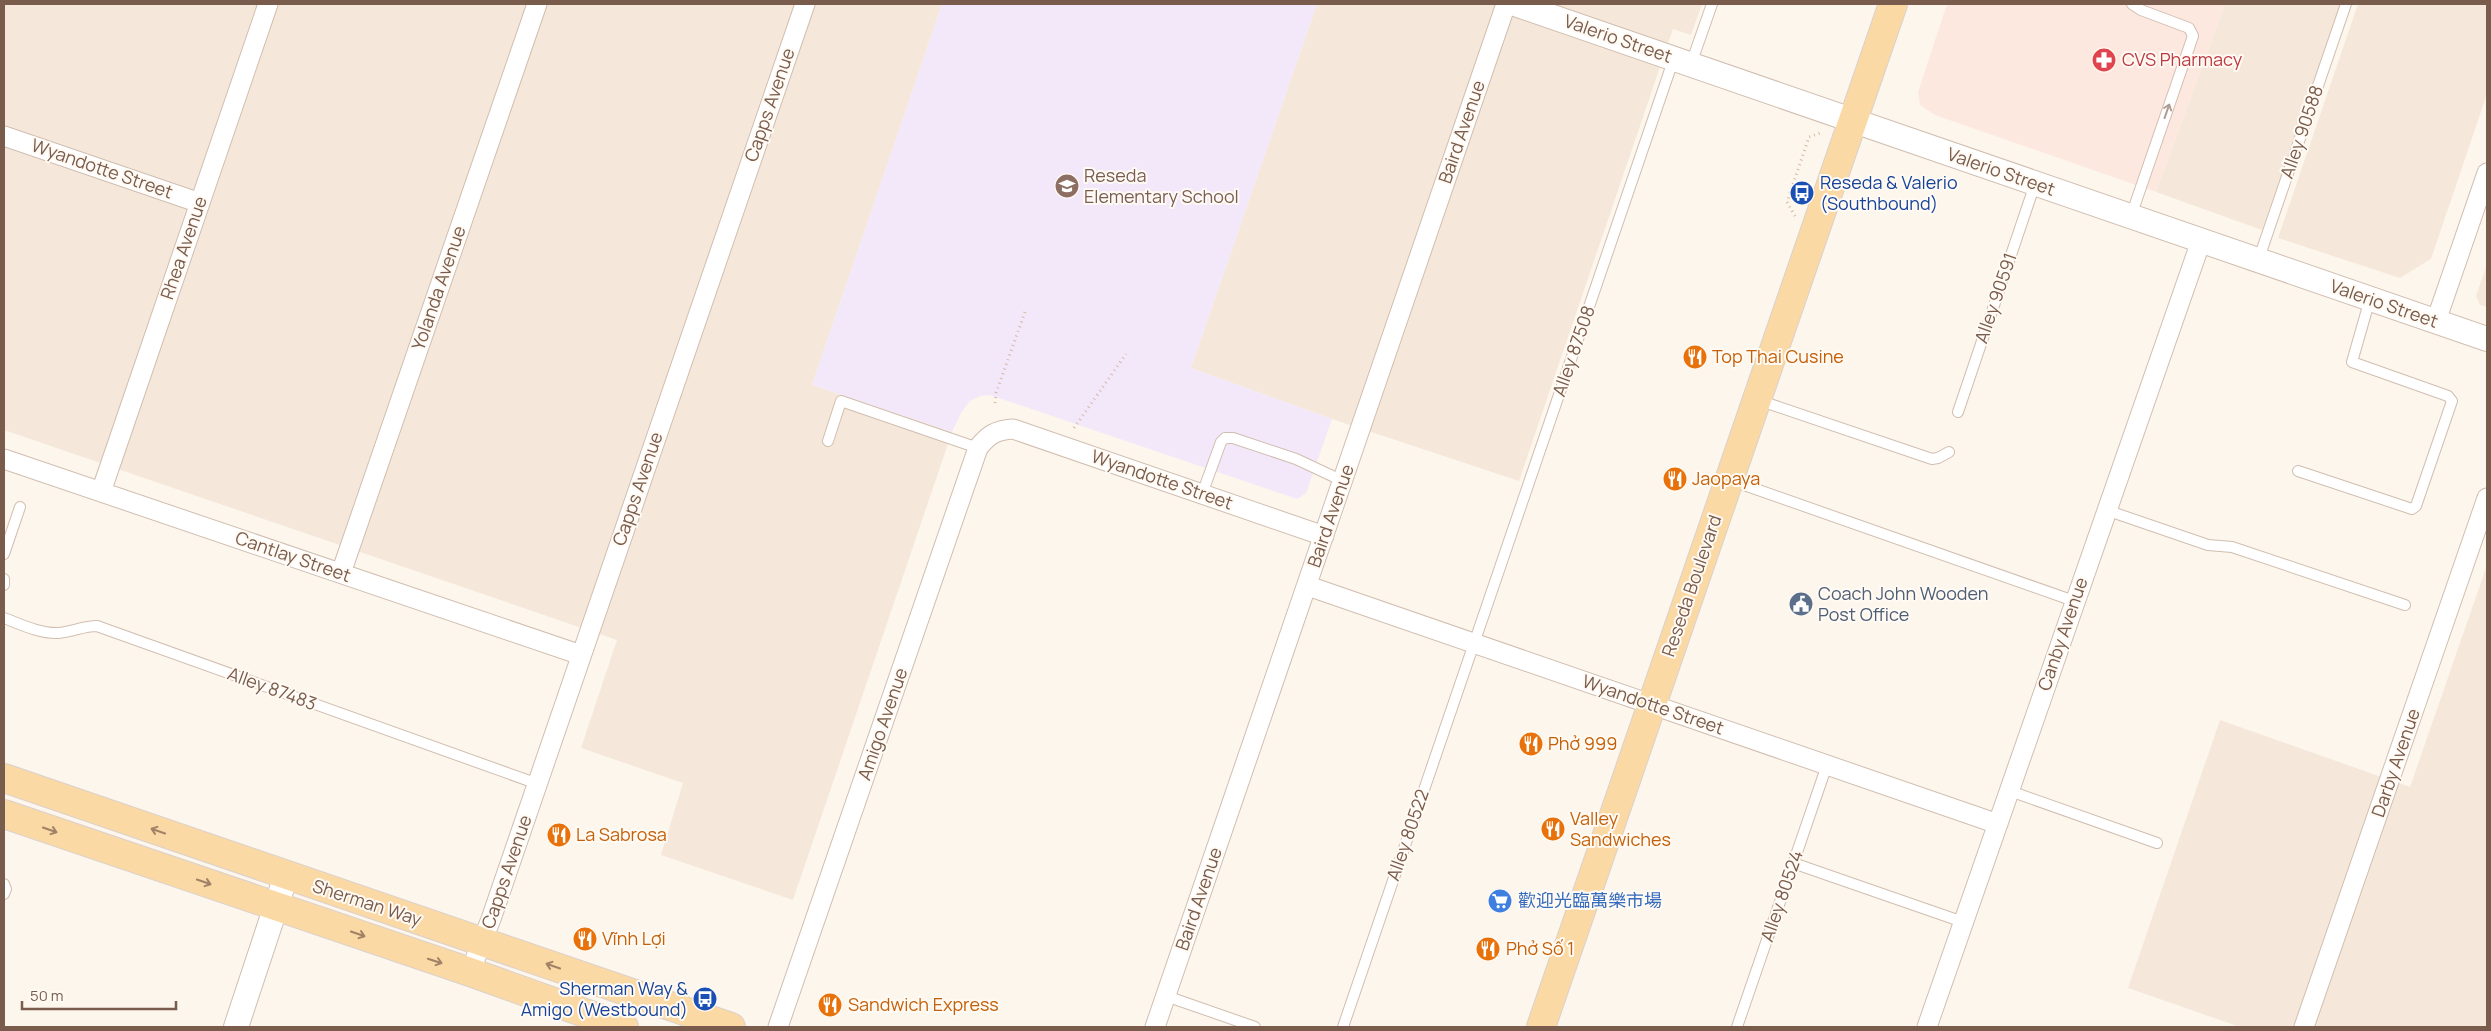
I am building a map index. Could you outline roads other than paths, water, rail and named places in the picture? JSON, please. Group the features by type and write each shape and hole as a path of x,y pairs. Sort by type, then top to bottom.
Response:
{"main road":[{"name":"Reseda Boulevard","path":"1541,1027 1893,4"},
{"name":"Sherman Way","path":"4,778 731,1027"},
{"name":"Sherman Way","path":"4,814 470,972 624,1027"}],"street":[{"name":"Rhea Avenue","path":"101,492 268,4"},
{"name":"Yolanda Avenue","path":"341,573 537,4"},
{"name":"Capps Avenue","path":"470,972 538,784 804,4"},
{"name":"Baird Avenue","path":"1155,1027 1308,586 1506,4"},
{"name":"Valerio Street","path":"1515,4 2487,339"},
{"name":"Wyandotte Street","path":"4,136 200,203"},
{"path":"2436,321 2487,173"},
{"name":"Canby Avenue","path":"1927,1027 2201,241"},
{"name":"Wyandotte Street","path":"999,430 1013,429 1324,536"},
{"name":"Amigo Avenue","path":"778,1027 978,448 987,436 999,430"},
{"name":"Cantlay Street","path":"4,458 581,655"},
{"name":"Darby Avenue","path":"2304,1027 2487,498"},
{"name":"Wyandotte Street","path":"1308,586 1998,824"},
{"path":"236,1027 286,876"}],"lane":[{"name":"Alley 87508","path":"1474,644 1682,61 1712,4"},
{"path":"2131,217 2192,36 2188,28 2140,10 2132,4"},
{"name":"Alley 90588","path":"2258,261 2346,4"},
{"name":"Alley 90591","path":"1958,412 2035,184"},
{"path":"2298,471 2412,508 2416,506 2452,401 2448,396 2352,362 2370,299"},
{"path":"1757,399 1932,459 1949,452"},
{"path":"828,440 841,401 978,448"},
{"path":"1202,494 1221,442 1225,438 1233,438 1296,459 1343,481"},
{"path":"1729,479 2074,601"},
{"path":"4,554 20,507"},
{"path":"2106,510 2208,545 2232,547 2405,605"},
{"path":"4,579 4,585"},
{"name":"Alley 87483","path":"4,618 43,631 58,633 88,626 98,626 538,784"},
{"name":"Alley 80522","path":"1342,1027 1474,644"},
{"name":"Alley 80524","path":"1737,1027 1827,765"},
{"path":"2010,791 2157,843"},
{"path":"1793,863 1963,922"},
{"path":"4,884 6,888 4,894"},
{"path":"1166,996 1255,1027"}],"place":[{"name":"CVS Pharmacy","path":"2104,60"},
{"name":"Reseda Elementary School","path":"1067,186"},
{"name":"Reseda & Valerio (Southbound)","path":"1802,193"},
{"name":"Top Thai Cusine","path":"1695,357"},
{"name":"Jaopaya","path":"1675,479"},
{"name":"Coach John Wooden Post Office","path":"1801,604"},
{"name":"Phở 999","path":"1531,744"},
{"name":"Valley Sandwiches","path":"1553,829"},
{"name":"La Sabrosa","path":"559,835"},
{"name":"歡迎光臨萬樂市場","path":"1500,901"},
{"name":"Vĩnh Lợi","path":"585,939"},
{"name":"Phở Số 1","path":"1488,949"},
{"name":"Sherman Way & Amigo (Westbound)","path":"705,999"},
{"name":"Sandwich Express","path":"830,1005"}]}
